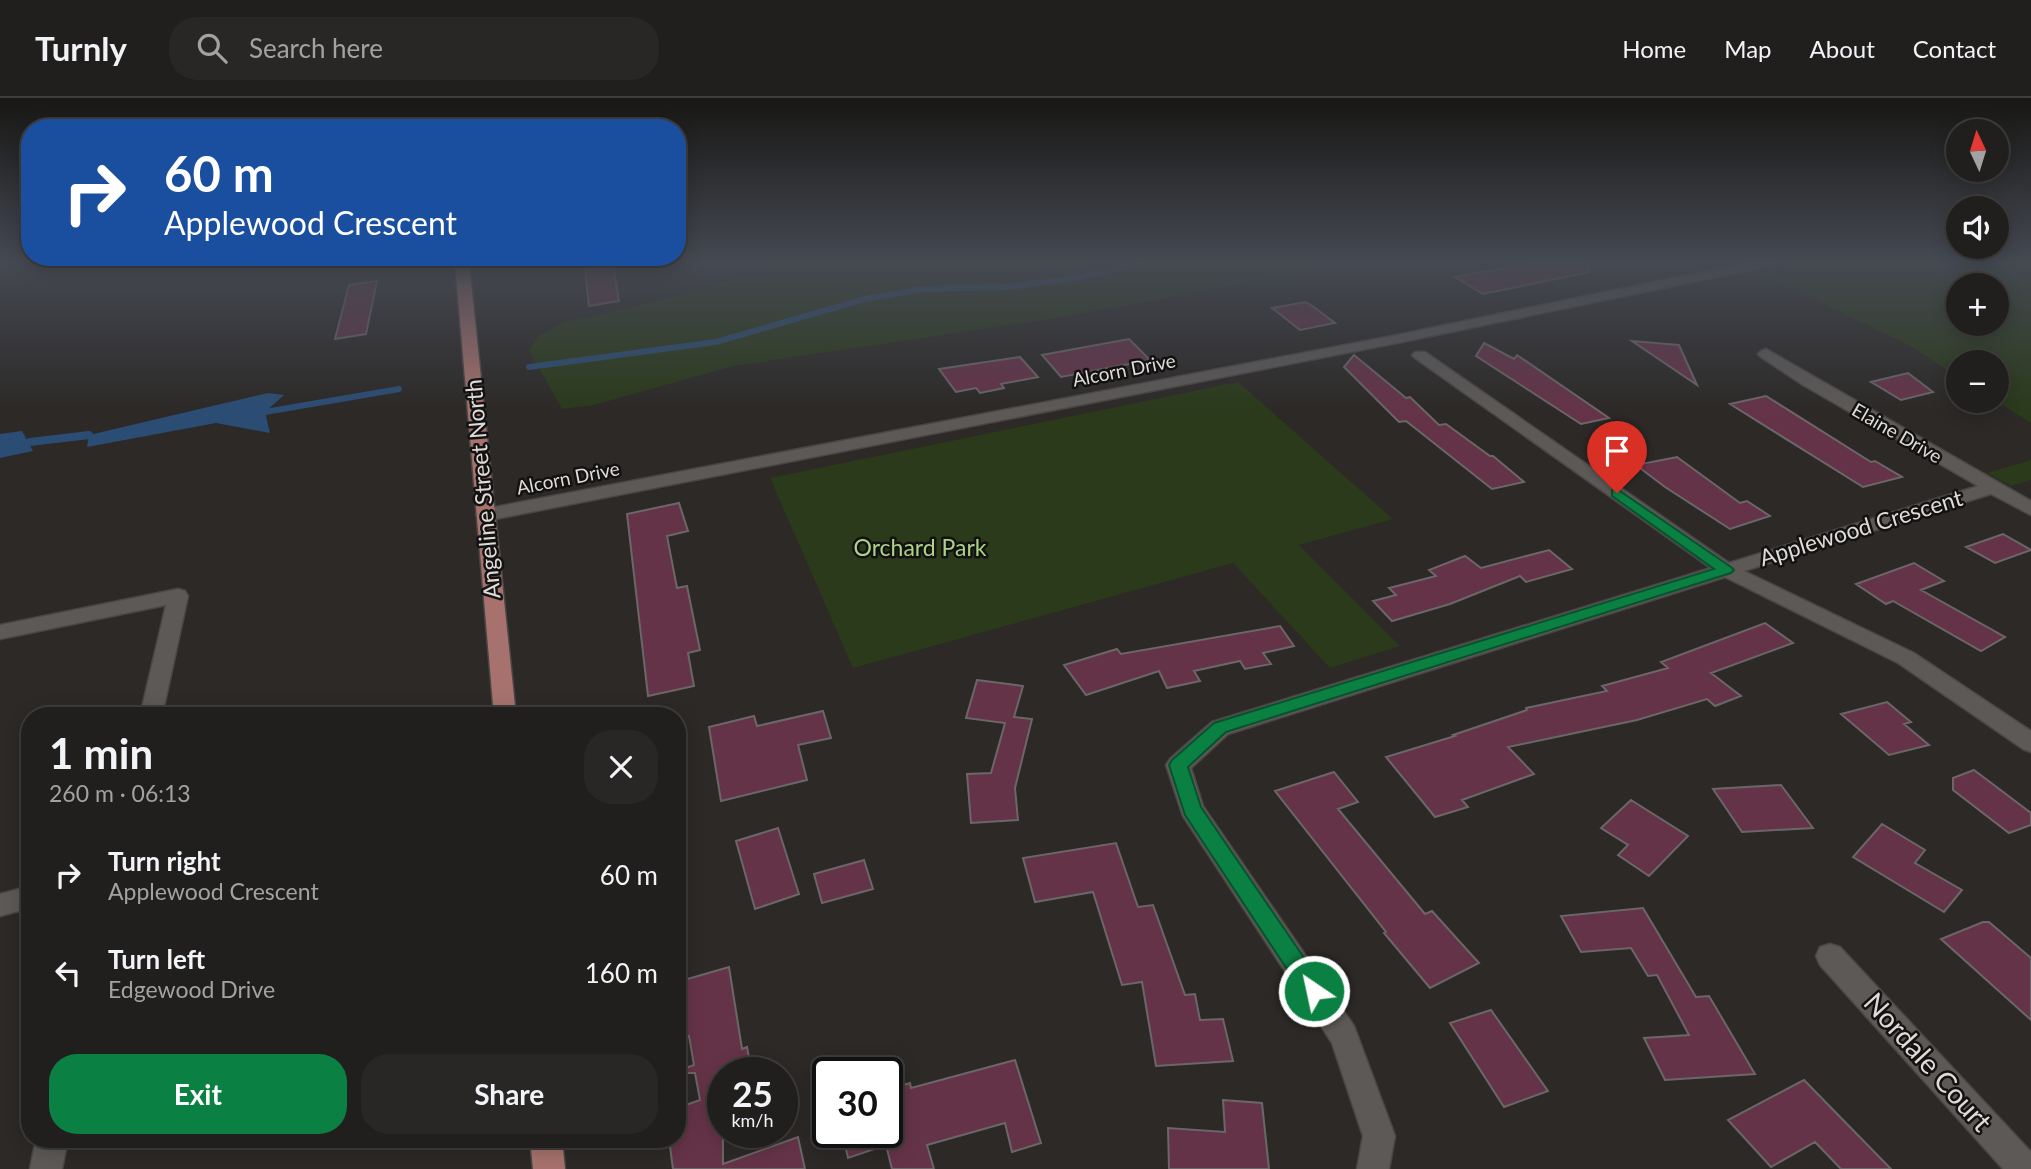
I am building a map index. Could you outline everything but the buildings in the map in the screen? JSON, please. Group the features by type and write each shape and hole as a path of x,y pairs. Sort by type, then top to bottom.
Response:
{"main road":[{"name":"Angeline Street North","path":"467,312 504,707"},
{"path":"547,1148 549,1169"}],"street":[{"name":"Alcorn Drive","path":"485,515 1528,312"},
{"name":"Elaine Drive","path":"1766,354 1990,488 2031,509"},
{"path":"1420,355 1726,570 1906,658 2031,743"},
{"name":"Applewood Crescent","path":"1373,1169 1379,1136 1344,1036 1192,809 1178,765 1220,728 1990,488"},
{"path":"0,632 178,596 152,707"},
{"path":"0,905 21,899"},
{"name":"Nordale Court","path":"1830,956 2025,1169"},
{"path":"46,1169 50,1148"}],"green space":[{"path":"611,312 1090,312 733,366 594,405 562,409 529,350 538,336 564,322"},
{"path":"1841,312 1946,312 1946,336 2009,336 2009,312 2031,312 2031,423 2009,409 2009,350 1946,350 1946,369 1909,345"},
{"name":"Orchard Park","path":"1238,382 1393,519 1299,545 1400,646 1330,668 1233,563 853,668 770,478"},
{"path":"2031,460 2031,480 2011,486 1987,473"}],"water":[{"path":"268,393 284,395 265,412 270,433 216,423 87,447 89,435"},
{"path":"22,431 33,451 0,458 0,434"}],"waterway":[{"path":"529,367 716,342 820,312"},
{"path":"265,412 399,389"},
{"path":"30,442 89,435"}],"route":[{"path":"1314,991 1192,809 1178,765 1220,728 1726,570 1617,493"}]}
